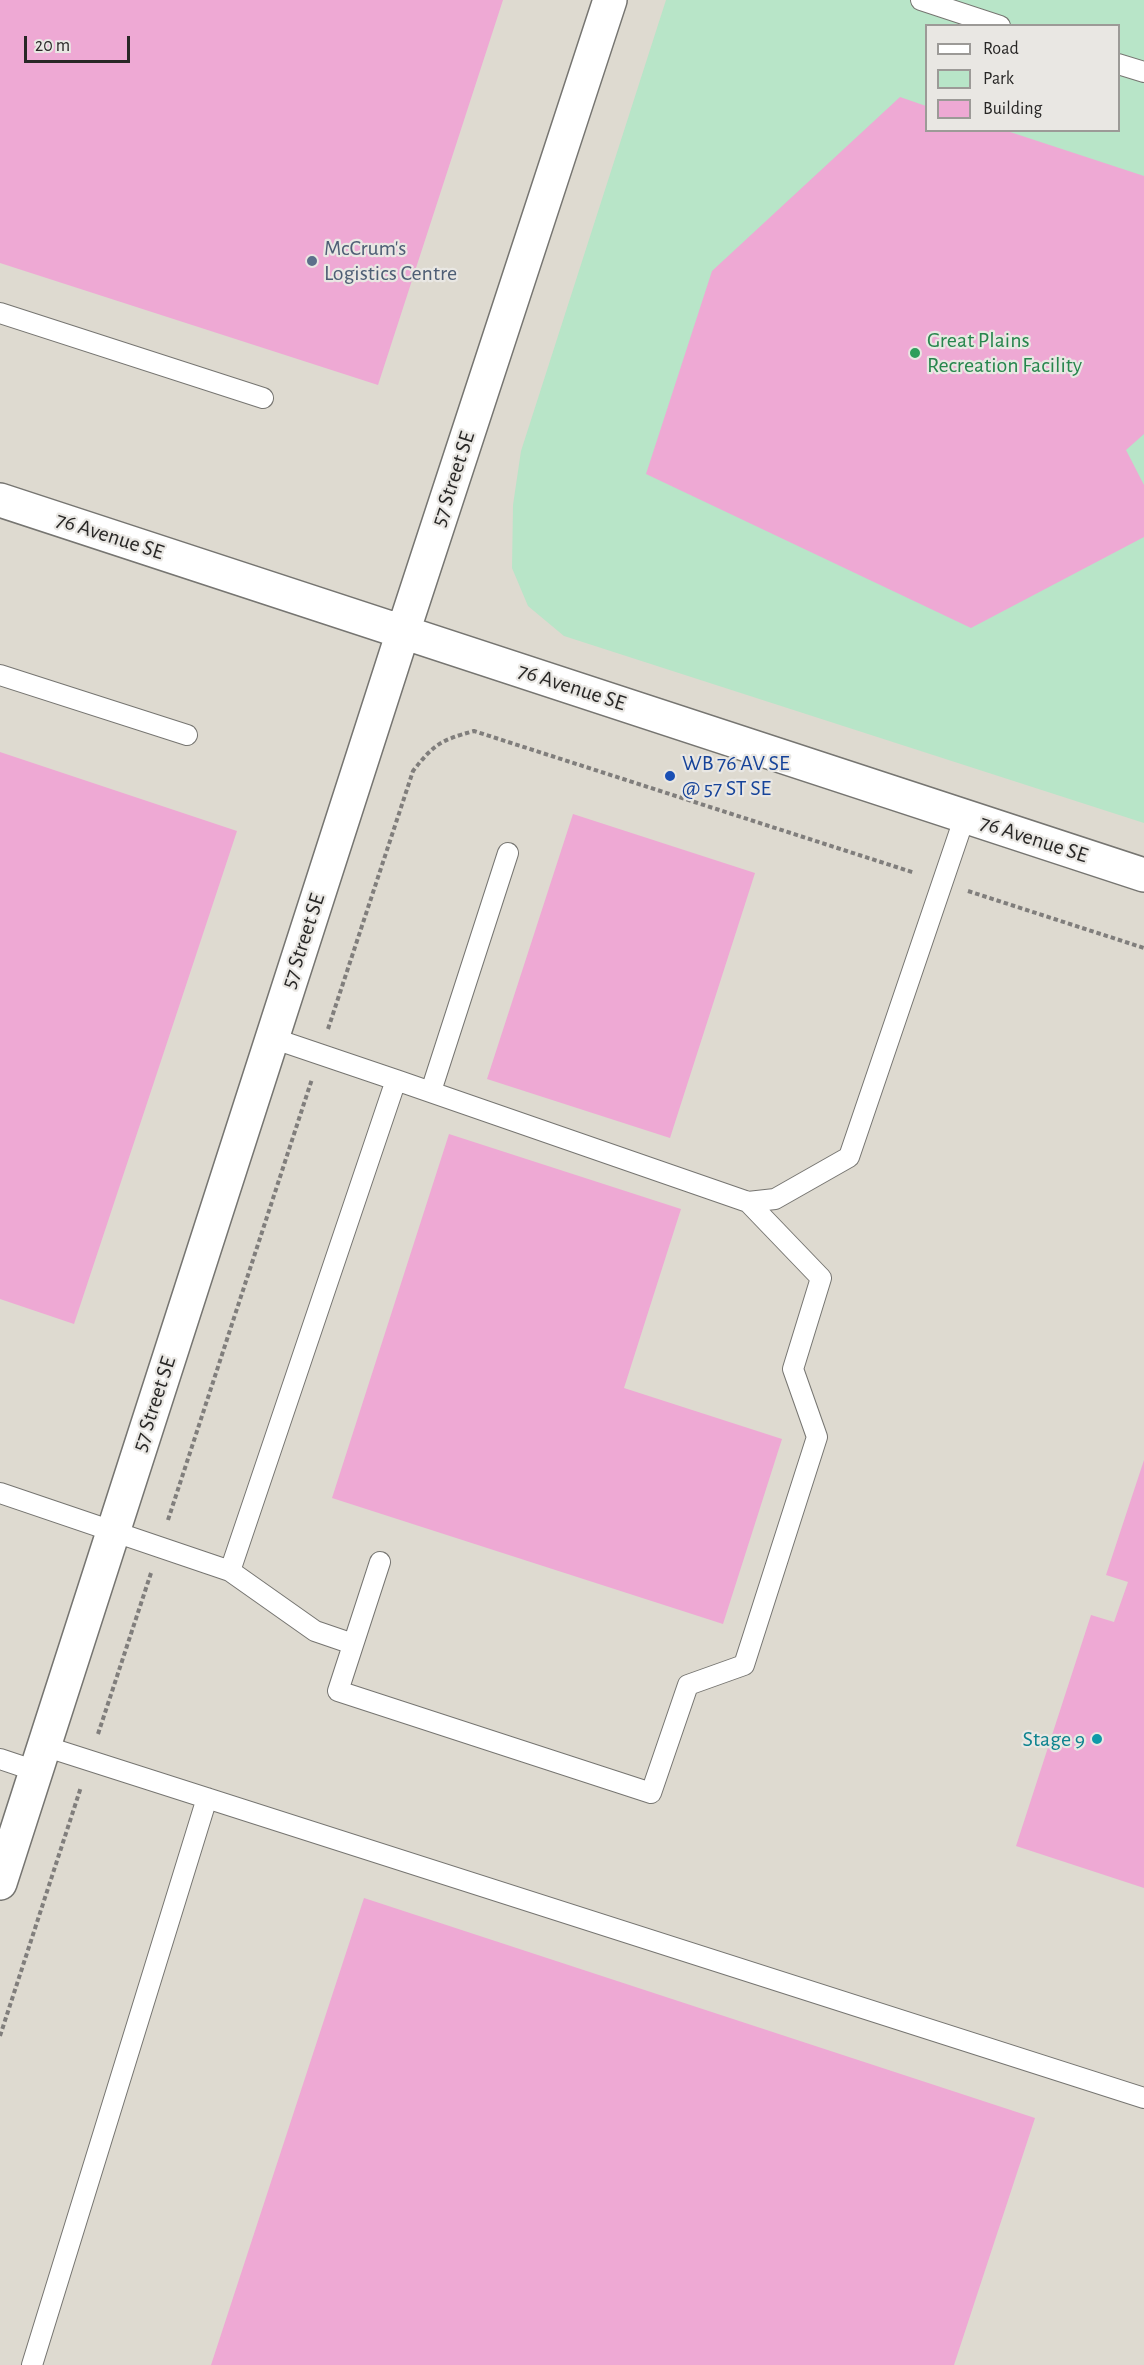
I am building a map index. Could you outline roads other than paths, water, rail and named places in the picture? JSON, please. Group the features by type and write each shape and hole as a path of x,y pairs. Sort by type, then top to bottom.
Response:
{"street":[{"name":"57 Street SE","path":"0,1883 403,632 610,0"},
{"name":"76 Avenue SE","path":"0,500 1144,875"}],"lane":[{"path":"921,0 994,24"},
{"path":"1120,64 1144,72"},
{"path":"0,313 263,398"},
{"path":"0,675 187,735"},
{"path":"748,1202 775,1198 849,1157 965,816"},
{"path":"431,1091 508,853"},
{"path":"272,1038 748,1202 821,1278 793,1369 817,1437 744,1665 687,1685 651,1793 338,1691 380,1563"},
{"path":"230,1571 396,1080"},
{"path":"0,1493 230,1571 315,1631 353,1644"},
{"path":"0,1759 90,1761 1144,2098"},
{"path":"32,2365 207,1798"}],"place":[{"name":"McCrum's Logistics Centre","path":"312,261"},
{"name":"Great Plains Recreation Facility","path":"915,353"},
{"name":"WB 76 AV SE @ 57 ST SE","path":"670,776"},
{"name":"Stage 9","path":"1097,1739"}]}
